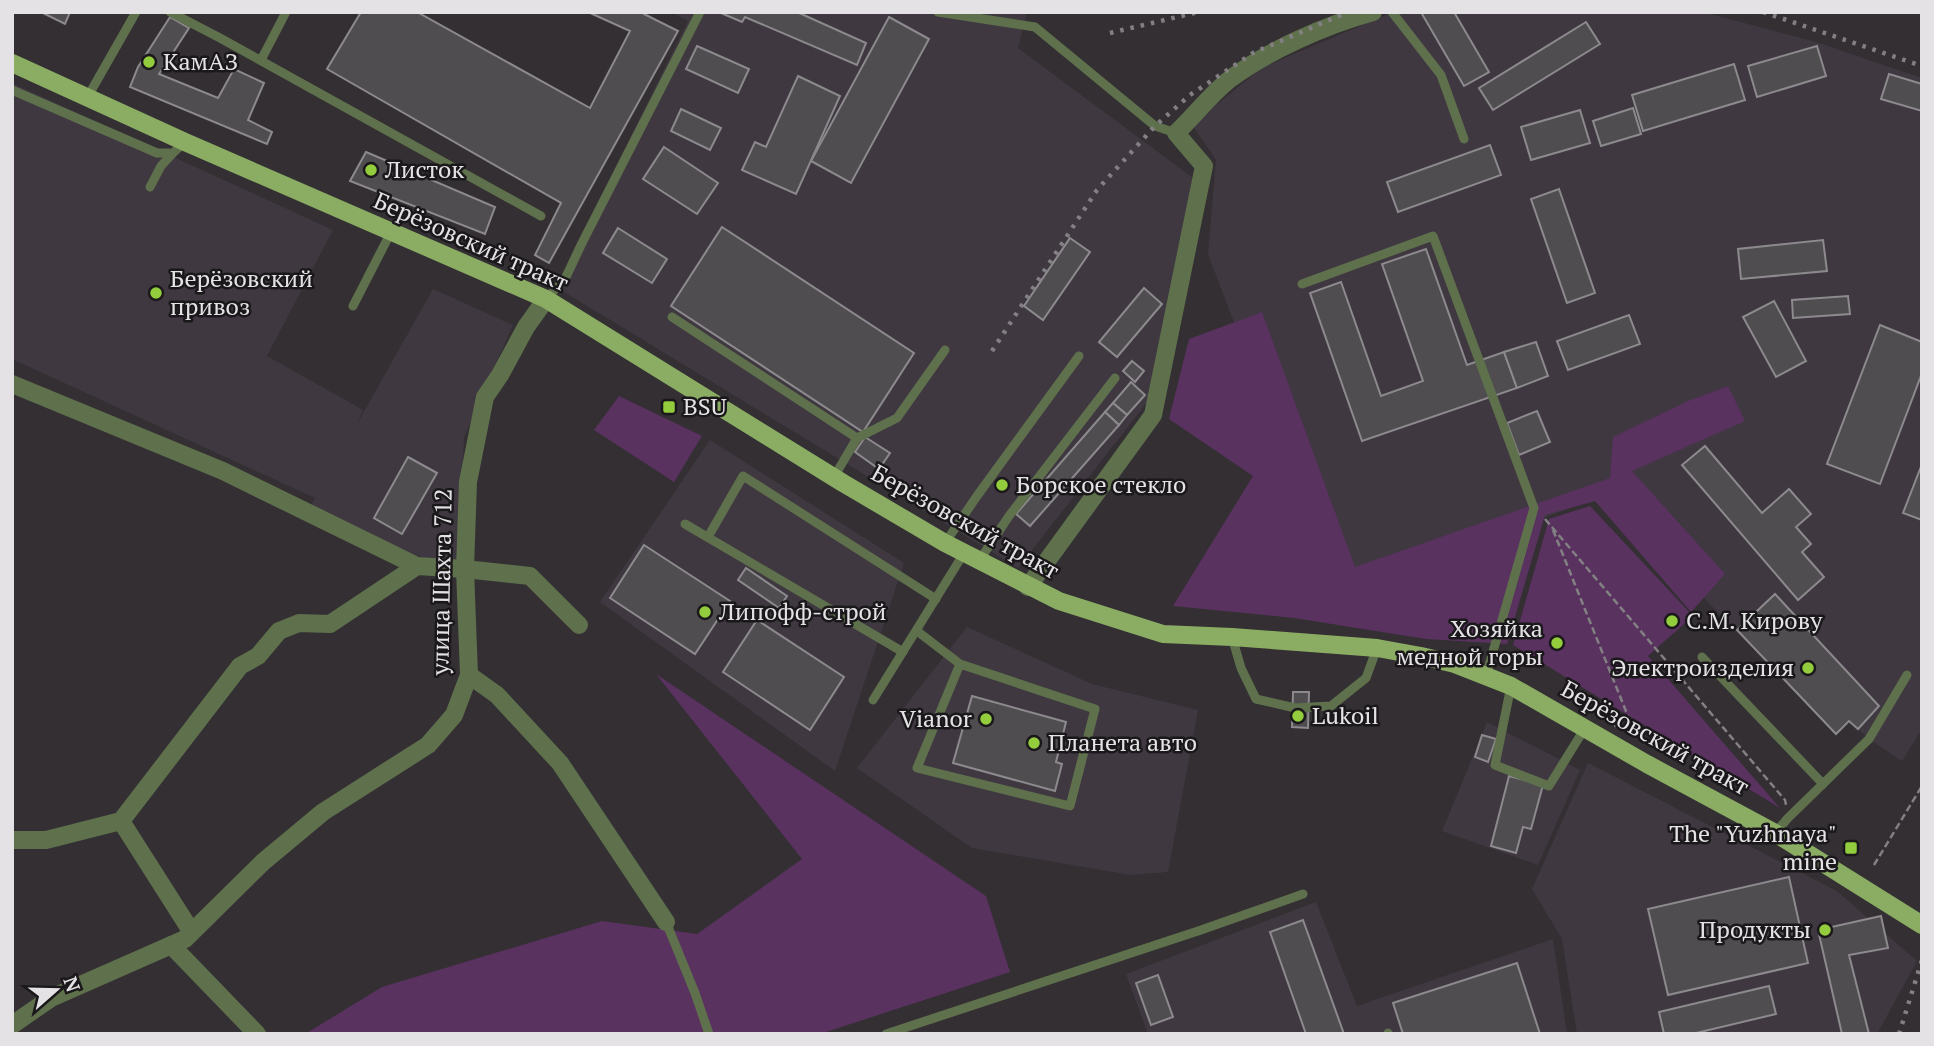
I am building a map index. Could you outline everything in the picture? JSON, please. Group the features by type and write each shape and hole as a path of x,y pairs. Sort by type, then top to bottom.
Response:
{"main road":[{"name":"Берёзовский тракт","path":"12,63 88,98 179,148 391,232 546,299 945,543 1059,601 1163,634 1377,648 1455,664 1511,686 1647,764 1776,833 1922,925"}],"street":[{"path":"1028,587 1153,415 1204,166 1176,133 1230,80 1285,46 1373,12"},
{"name":"улица Шахта 712","path":"12,1025 51,998 186,939 191,931 263,862 323,812 428,745 454,715 469,675 465,569 468,482 485,397 526,327 546,299"},
{"path":"12,384 223,471 417,566 530,576 579,625"},
{"path":"12,840 46,840 121,821 240,666 258,656 279,631 299,623 330,624 417,566"},
{"path":"469,675 497,695 560,763 666,922"},
{"path":"121,821 191,931"},
{"path":"171,945 257,1034"}],"lane":[{"path":"88,98 136,12"},
{"path":"170,12 541,216"},
{"path":"261,60 286,12"},
{"path":"546,299 565,279 700,12"},
{"path":"938,12 1035,27 1155,126 1176,133"},
{"path":"1392,12 1441,75 1464,139"},
{"path":"12,90 157,153 179,148"},
{"path":"149,187 161,166 179,148"},
{"path":"353,306 391,232"},
{"path":"1302,284 1433,236 1534,508 1486,676"},
{"path":"672,317 857,438"},
{"path":"834,477 857,438 897,418 945,350"},
{"path":"945,543 1079,356"},
{"path":"873,700 936,599 1009,516 1115,378"},
{"path":"708,537 743,476 936,599"},
{"path":"685,524 903,652"},
{"path":"916,631 960,664 1095,709 1070,806 917,768 960,664"},
{"path":"1232,637 1241,668 1256,699 1295,708 1331,706 1366,678 1377,648"},
{"path":"1702,657 1823,784"},
{"path":"1776,833 1869,739 1907,674"},
{"path":"1511,686 1495,765 1549,786 1585,728"},
{"path":"886,1034 1303,894"},
{"path":"666,922 709,1034"}],"path":[{"path":"1534,508 1785,800 1788,818"},
{"path":"1552,527 1634,731"},
{"path":"1874,864 1922,786"}],"shaded area":[{"path":"671,12 1027,12 1018,48 1193,178 1148,401 1018,568 556,287 688,21"},
{"path":"1393,12 1703,12 1816,42 1922,78 1922,729 1902,761 1869,739 1849,721 1836,734 1604,495 1338,596 1208,254 1216,160 1192,125 1261,68"},
{"name":"Берёзовский привоз","path":"12,83 333,230 267,356 363,410 357,424 433,289 513,325 464,437 459,573 309,510 315,498 12,359"},
{"path":"1262,312 1355,567 1610,478 1613,437 1688,401 1728,386 1745,421 1632,471 1725,574 1691,612 1595,501 1545,515 1507,644 1426,639 1294,618 1173,606 1253,476 1169,419 1189,339"},
{"path":"619,396 702,436 674,482 594,430"},
{"path":"710,440 904,563 835,771 600,602"},
{"path":"1590,506 1693,616 1648,656 1780,808 1513,645 1549,519"},
{"path":"967,627 1092,684 1198,710 1168,872 1131,875 972,848 857,768"},
{"path":"656,674 986,896 1010,972 820,1034 305,1034 382,987 602,921 697,934 802,859"},
{"path":"1487,722 1580,770 1538,865 1442,831"},
{"path":"1588,763 1837,891 1917,961 1877,1034 1577,1034 1562,939 1532,889"},
{"path":"1316,902 1357,1006 1553,939 1567,1034 1148,1034 1126,974"}],"building":[{"path":"41,12 70,12 65,24"},
{"path":"361,12 417,12 590,108 630,31 588,12 645,12 644,14 678,31 549,263 535,255 561,203 327,69"},
{"path":"797,12 866,43 857,65 745,17 742,22 721,13"},
{"path":"1454,12 1489,72 1464,86 1422,14"},
{"path":"170,17 189,28 159,74 218,98 234,69 264,83 248,120 272,132 267,144 130,87 138,67"},
{"path":"889,17 929,39 851,183 811,161"},
{"path":"1586,22 1600,44 1493,110 1479,88"},
{"path":"697,46 749,69 738,93 686,69"},
{"path":"1817,46 1826,76 1757,97 1748,66"},
{"path":"1734,64 1745,100 1643,131 1632,95"},
{"path":"1889,74 1922,84 1922,111 1881,99"},
{"path":"798,76 840,96 796,194 742,170 755,142 766,147"},
{"path":"1633,108 1641,134 1601,146 1593,121"},
{"path":"681,109 721,128 710,150 671,131"},
{"path":"1580,110 1590,143 1531,160 1521,127"},
{"path":"1490,145 1501,175 1398,212 1387,182"},
{"path":"664,147 718,183 697,214 643,179"},
{"path":"366,152 495,207 485,234 350,181"},
{"path":"1559,189 1595,293 1567,303 1531,199"},
{"path":"722,227 914,353 863,432 671,306"},
{"path":"618,228 667,259 652,283 603,253"},
{"path":"1070,238 1090,252 1043,320 1024,306"},
{"path":"1823,240 1827,271 1741,279 1738,249"},
{"path":"1426,249 1467,365 1504,352 1517,388 1362,441 1310,293 1341,282 1381,396 1423,381 1382,264"},
{"path":"1144,288 1162,304 1117,357 1099,342"},
{"path":"1848,296 1850,314 1793,318 1792,300"},
{"path":"1774,301 1806,361 1776,377 1743,317"},
{"path":"1629,315 1640,344 1568,370 1557,341"},
{"path":"1880,325 1922,342 1922,373 1880,484 1827,464"},
{"path":"1536,342 1548,376 1517,388 1504,352"},
{"path":"1132,361 1144,371 1135,382 1123,371"},
{"path":"1131,382 1145,395 1127,415 1113,403"},
{"path":"1113,403 1127,415 1119,425 1105,412"},
{"path":"1537,411 1550,442 1519,455 1507,423"},
{"path":"1105,412 1119,425 1030,526 1016,514"},
{"path":"865,437 890,453 879,469 855,452"},
{"path":"1705,446 1762,513 1789,489 1811,514 1796,527 1811,544 1802,552 1824,577 1798,600 1682,465"},
{"path":"408,457 437,473 402,534 374,518"},
{"path":"1922,464 1922,520 1903,513"},
{"path":"644,545 730,601 695,654 610,598"},
{"path":"746,568 787,596 779,608 738,580"},
{"name":"Электроизделия","path":"1775,594 1879,706 1858,729 1849,721 1836,734 1737,630"},
{"path":"757,620 844,677 810,730 723,672"},
{"path":"1293,692 1309,692 1308,728 1292,727"},
{"path":"972,696 1066,722 1056,762 1062,764 1055,791 953,763"},
{"path":"1482,735 1496,739 1488,762 1475,757"},
{"path":"1509,776 1543,785 1531,829 1523,827 1516,853 1491,846"},
{"path":"1789,877 1808,963 1668,995 1648,909"},
{"path":"1881,916 1888,948 1849,955 1869,1034 1842,1034 1818,930"},
{"path":"1303,920 1344,1034 1306,1034 1270,932"},
{"path":"1517,963 1540,1034 1403,1034 1393,1003"},
{"path":"1158,975 1173,1017 1151,1025 1136,983"},
{"path":"1769,986 1776,1014 1692,1034 1664,1034 1659,1012"}],"railway":[{"path":"1110,33 1198,12"},
{"path":"992,351 1097,190 1155,126 1190,95 1253,53 1348,12"},
{"path":"1763,12 1922,66"},
{"path":"1899,1034 1922,960"}],"place":[{"name":"КамАЗ","path":"149,62"},
{"name":"Листок","path":"371,170"},
{"name":"Берёзовский привоз","path":"156,293"},
{"name":"BSU","path":"669,407"},
{"name":"Борское стекло","path":"1002,485"},
{"name":"Липофф-строй","path":"705,612"},
{"name":"С.М. Кирову","path":"1672,621"},
{"name":"Хозяйка медной горы","path":"1557,643"},
{"name":"Электроизделия","path":"1808,668"},
{"name":"Lukoil","path":"1298,716"},
{"name":"Vianor","path":"986,719"},
{"name":"Планета авто","path":"1034,743"},
{"name":"The \"Yuzhnaya\" mine","path":"1851,848"},
{"name":"Продукты","path":"1825,930"}]}
